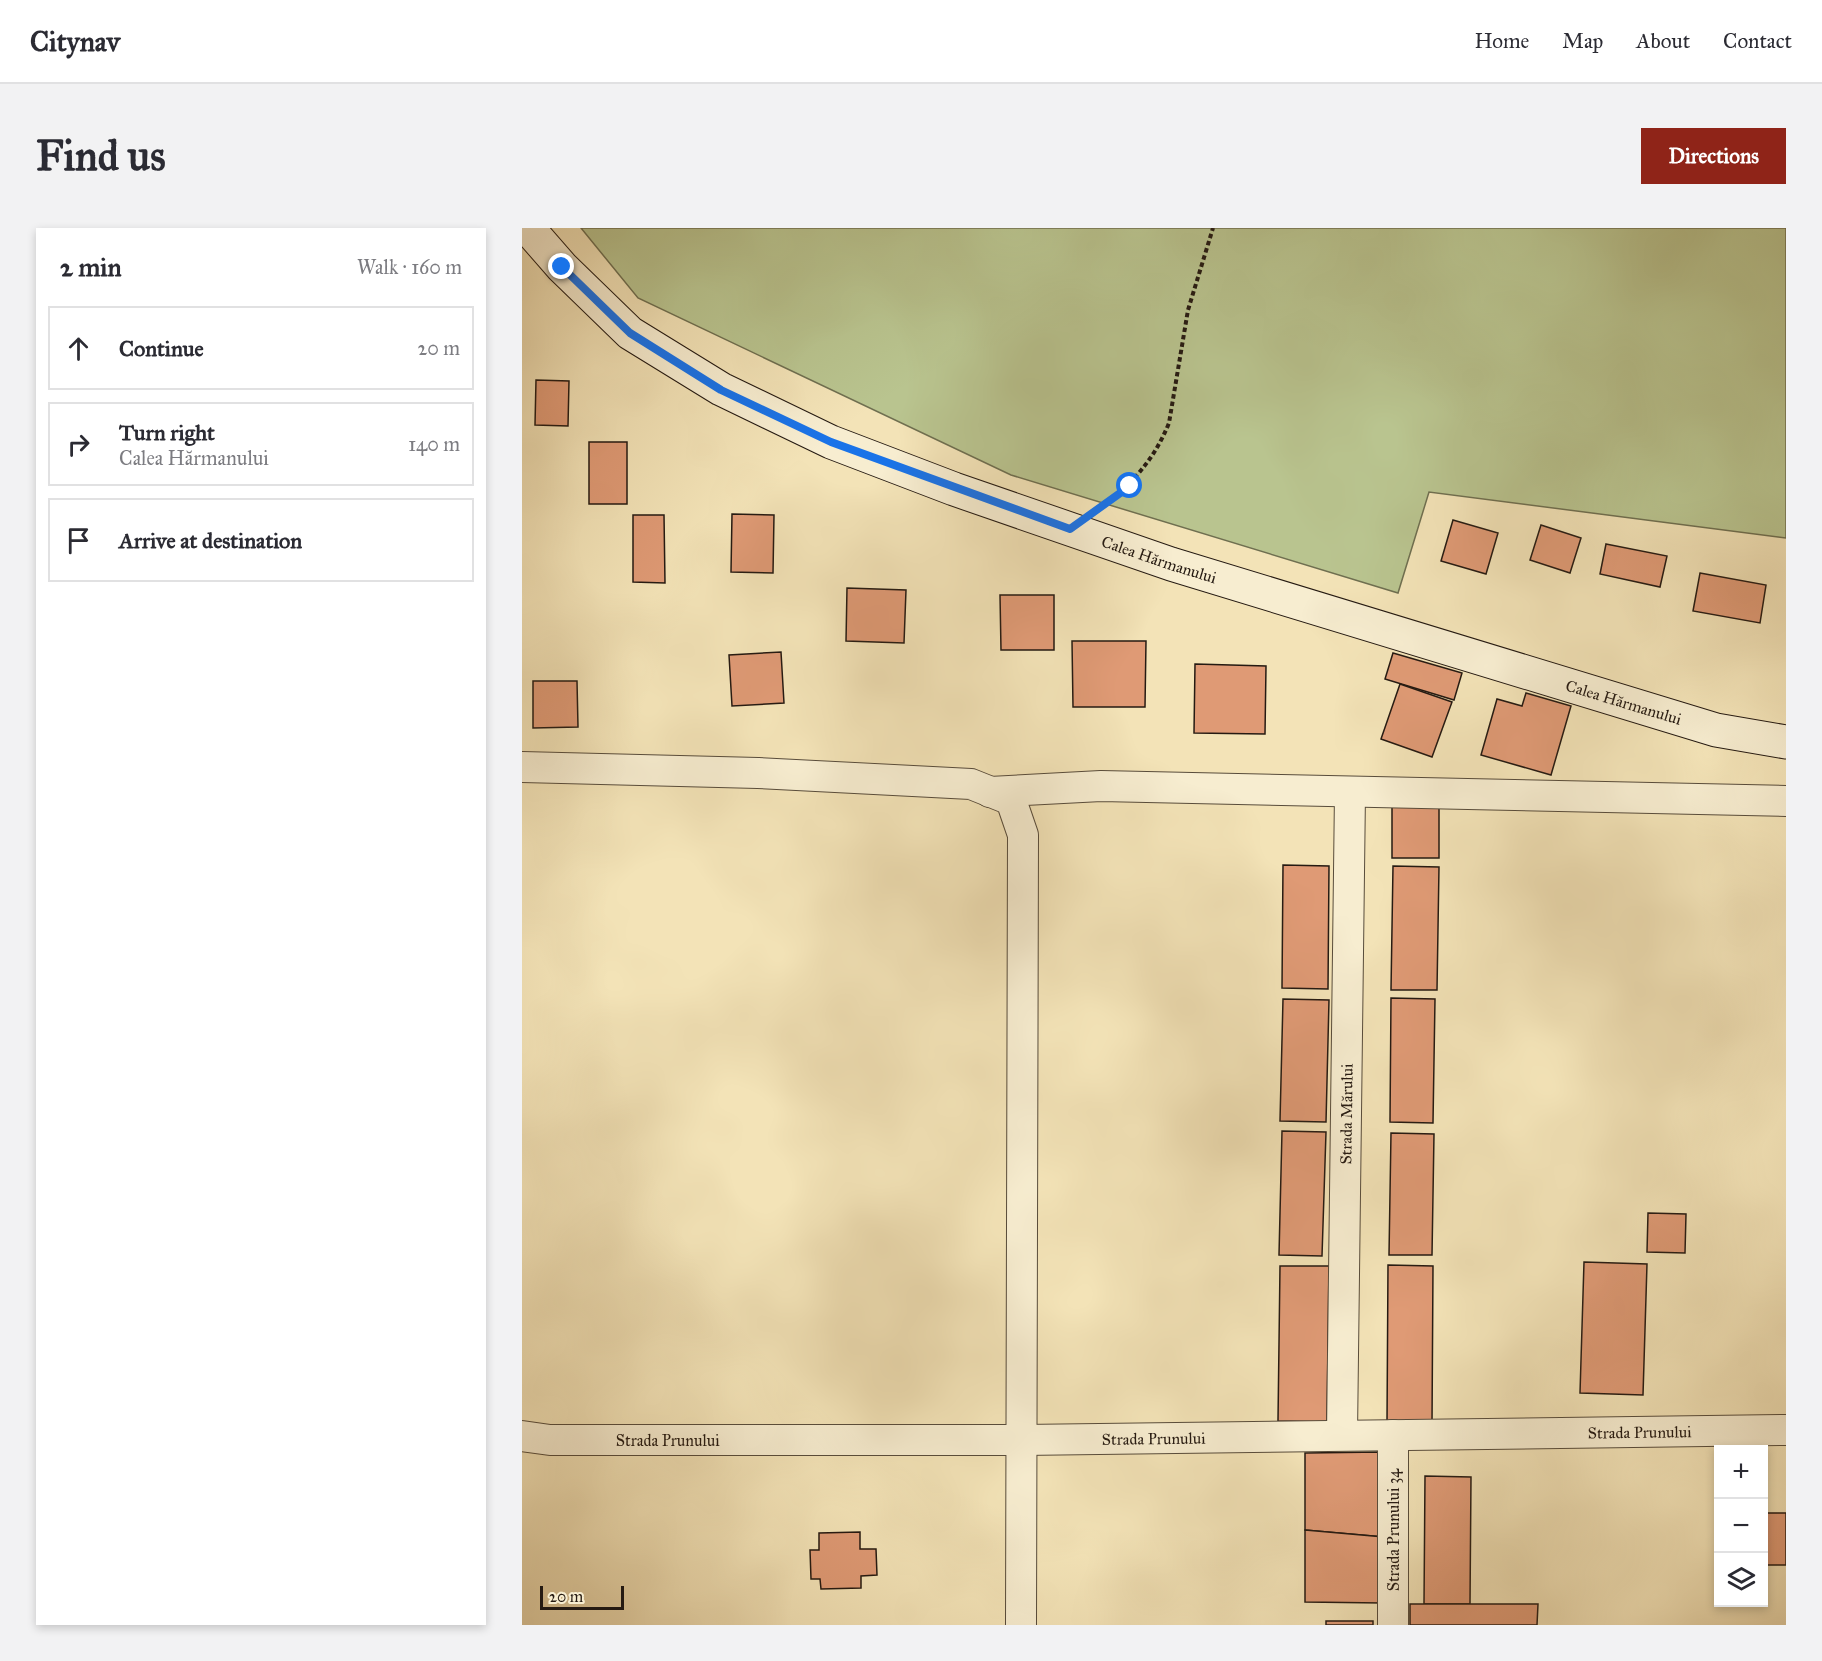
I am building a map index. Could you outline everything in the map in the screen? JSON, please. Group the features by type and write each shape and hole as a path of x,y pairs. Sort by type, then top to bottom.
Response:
{"main road":[{"name":"Calea Hărmanului","path":"528,228 562,267 630,333 721,390 831,442 1171,564 1716,730 1786,742"}],"street":[{"path":"522,767 781,774 971,784 1011,800 1023,834 1021,1625"},
{"path":"990,792 1101,786 1786,801"},
{"name":"Strada Mărului","path":"1342,1435 1350,792"},
{"name":"Strada Prunului","path":"522,1436 549,1440 1022,1440 1786,1430"},
{"name":"Strada Prunului 34","path":"1393,1435 1393,1625"}],"path":[{"path":"1070,529 1130,486 1161,441 1169,423 1188,310 1213,228"}],"green space":[{"path":"581,228 1786,228 1786,538 1429,492 1398,593 1011,475 638,298"}],"building":[{"path":"536,380 569,381 568,426 535,425"},
{"path":"589,442 627,442 627,504 589,504"},
{"path":"732,514 774,515 773,573 731,572"},
{"path":"633,515 664,515 665,583 633,582"},
{"path":"1453,520 1498,533 1486,574 1441,561"},
{"path":"1541,525 1581,538 1570,573 1530,560"},
{"path":"1606,544 1667,556 1660,587 1600,574"},
{"path":"1700,573 1766,585 1760,623 1693,611"},
{"path":"847,588 906,590 904,643 846,641"},
{"path":"1000,595 1054,595 1054,650 1001,650"},
{"path":"1072,641 1146,641 1145,707 1073,707"},
{"path":"781,652 784,703 732,706 729,655"},
{"path":"1393,653 1462,673 1454,700 1385,679"},
{"path":"1195,664 1266,666 1265,734 1194,733"},
{"path":"533,681 577,681 578,727 533,728"},
{"path":"1400,684 1452,702 1432,757 1381,739"},
{"path":"1526,693 1571,706 1551,775 1481,755 1497,699 1522,706"},
{"path":"1392,800 1439,800 1439,858 1392,858"},
{"path":"1283,865 1329,866 1328,989 1282,988"},
{"path":"1393,866 1439,867 1437,990 1391,990"},
{"path":"1391,998 1435,999 1433,1123 1390,1122"},
{"path":"1283,999 1329,1000 1326,1122 1280,1121"},
{"path":"1282,1131 1326,1132 1322,1256 1279,1255"},
{"path":"1391,1133 1434,1134 1432,1255 1389,1255"},
{"path":"1648,1213 1686,1214 1685,1253 1647,1252"},
{"path":"1584,1262 1647,1264 1643,1395 1580,1393"},
{"path":"1388,1265 1433,1266 1432,1425 1387,1424"},
{"path":"1280,1266 1329,1266 1327,1422 1278,1421"},
{"path":"1382,1452 1384,1537 1305,1530 1305,1453"},
{"path":"1425,1476 1471,1477 1470,1604 1424,1604"},
{"path":"1768,1513 1786,1513 1786,1565 1768,1565"},
{"path":"1305,1530 1384,1537 1382,1603 1305,1602"},
{"path":"860,1532 860,1549 876,1549 877,1575 861,1576 861,1588 821,1589 820,1579 811,1579 810,1550 819,1550 819,1533"},
{"path":"1410,1604 1538,1604 1537,1625 1410,1625"},
{"path":"1326,1621 1373,1621 1373,1625 1326,1625"}],"route":[{"path":"562,267 630,333 721,390 831,442 954,489 1070,529 1130,486"}]}
